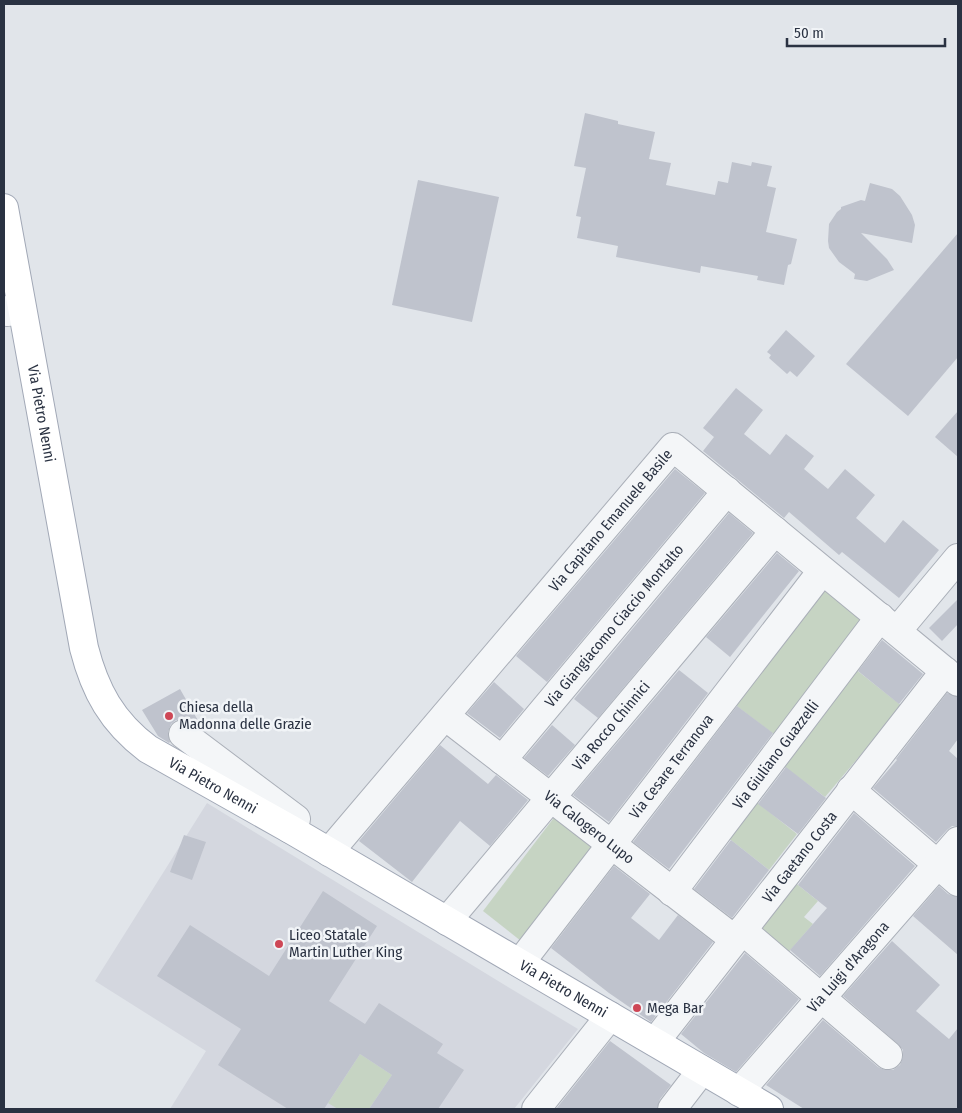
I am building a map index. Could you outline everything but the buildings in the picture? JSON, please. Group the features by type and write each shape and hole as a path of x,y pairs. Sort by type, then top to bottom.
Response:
{"main road":[{"name":"Via Pietro Nenni","path":"4,208 13,310 84,648 96,687 119,722 148,749 229,782 290,829 769,1109"}],"street":[{"name":"Via Capitano Emanuele Basile","path":"329,852 673,447 952,676"},
{"name":"Via Giangiacomo Ciaccio Montalto","path":"502,760 727,491"},
{"name":"Via Rocco Chinnici","path":"447,921 776,531"},
{"name":"Via Giuliano Guazzelli","path":"672,892 889,624 957,561"},
{"name":"Via Cesare Terranova","path":"520,963 822,571"},
{"name":"Via Gaetano Costa","path":"655,1042 851,790 952,676"},
{"name":"Via Calogero Lupo","path":"445,716 672,892 738,935 821,998 888,1055"},
{"path":"183,734 229,782"},
{"path":"851,790 958,882"},
{"name":"Via Luigi d'Aragona","path":"739,1092 958,841"},
{"path":"545,1106 610,1016"},
{"path":"672,1109 702,1070"}],"shaded area":[{"name":"Liceo Statale Martin Luther King","path":"207,803 578,1029 514,1109 170,1109 206,1051 95,981"}],"green space":[{"path":"823,585 863,617 775,735 734,704"},
{"path":"850,665 902,706 825,797 782,765"},
{"path":"754,800 797,834 769,870 727,837"},
{"path":"556,815 594,845 521,941 483,911"},
{"path":"788,877 818,901 804,917 813,924 786,955 751,925"},
{"path":"360,1054 392,1075 369,1109 338,1109 328,1103"}],"place":[{"name":"Chiesa della Madonna delle Grazie","path":"169,716"},
{"name":"Liceo Statale Martin Luther King","path":"279,944"},
{"name":"Mega Bar","path":"637,1008"}]}
